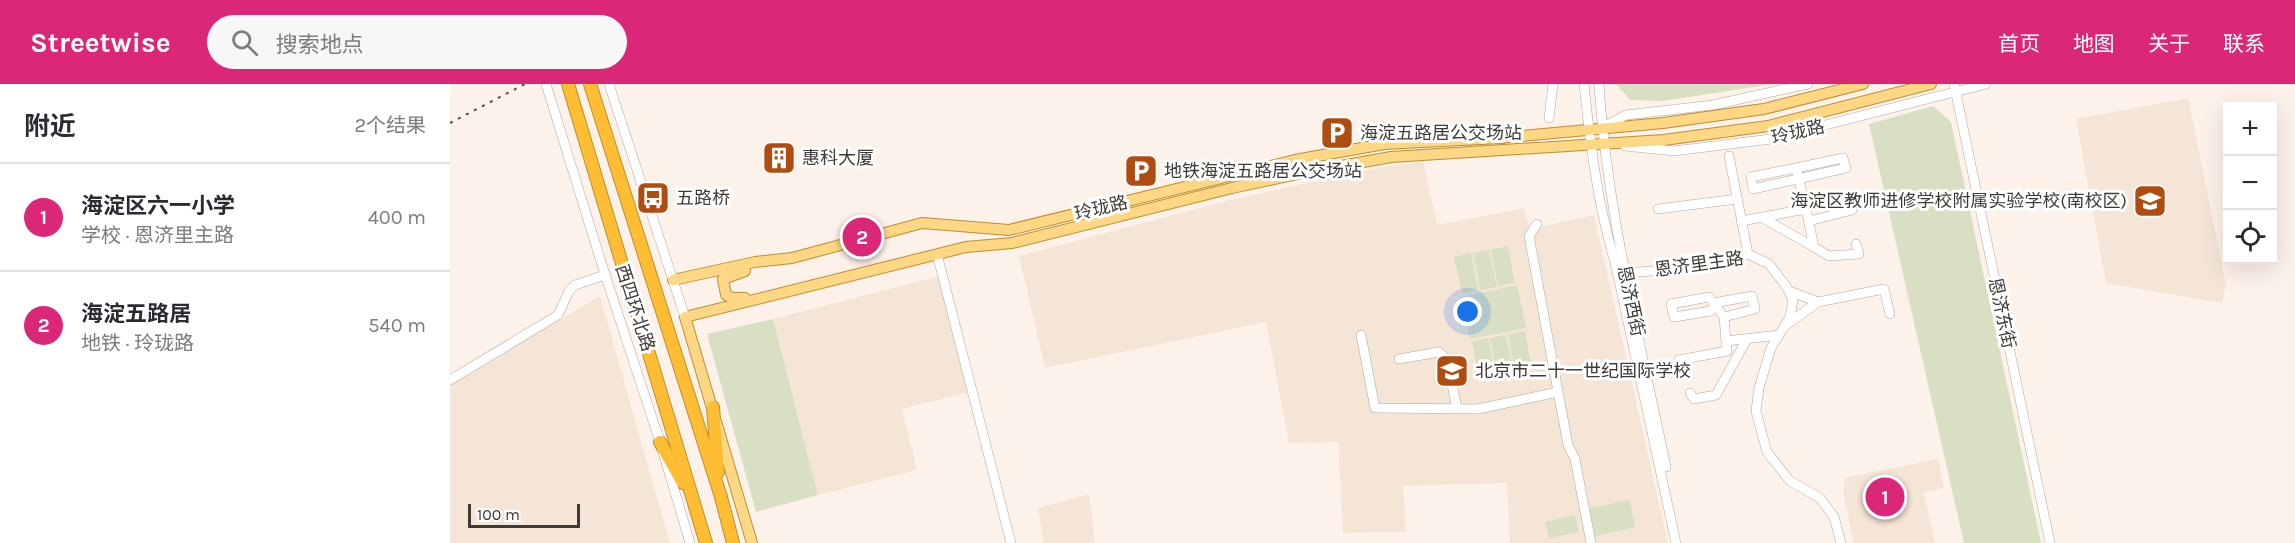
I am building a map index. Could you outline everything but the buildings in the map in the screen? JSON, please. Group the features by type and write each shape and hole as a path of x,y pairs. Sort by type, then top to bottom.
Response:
{"highway":[{"name":"西四环北路","path":"568,84 706,543"},
{"name":"西四环北路","path":"590,84 721,497 733,543"},
{"path":"712,407 721,497"},
{"path":"660,442 696,507"}],"main road":[{"name":"玲珑路","path":"673,280 743,265 792,258 922,223 1009,230 1295,160 1384,144 1500,138 1663,123 1764,110 1863,84"},
{"name":"玲珑路","path":"685,317 966,247 1011,243 1243,186 1391,157 1664,140 1768,126 1930,84"},
{"path":"767,297 733,298 726,295 723,279 792,258"},
{"path":"685,317 752,543"}],"street":[{"name":"西四环北路","path":"546,84 690,543"},
{"path":"609,84 685,317"},
{"path":"1550,118 1553,84"},
{"name":"恩济西街","path":"1584,84 1591,145 1609,243 1676,543"},
{"name":"恩济西街","path":"1599,84 1602,128 1626,273 1682,543"},
{"name":"玲珑路","path":"1602,128 1626,115 1713,105 1808,84"},
{"name":"玲珑路","path":"1605,144 1674,151 1771,139 1955,88 1986,84"},
{"name":"恩济东街","path":"1955,88 2050,543"},
{"path":"1729,156 1748,254"},
{"path":"1798,173 1814,247"},
{"path":"1658,209 1737,199"},
{"path":"1741,221 1806,209"},
{"path":"1809,221 1852,210"},
{"path":"1761,217 1829,256 1859,254 1856,244"},
{"path":"1537,224 1529,236 1568,445 1575,459 1592,543"},
{"path":"937,254 1011,543"},
{"name":"恩济里主路","path":"1626,273 1651,271 1748,254 1769,264 1789,291"},
{"path":"450,380 558,315 569,291 575,285 605,275"},
{"path":"1784,326 1818,302 1884,289 1890,314"},
{"path":"1789,291 1818,302"},
{"path":"1789,291 1793,300 1790,317 1771,348 1759,388 1756,411 1767,452 1790,481 1820,498 1834,517 1841,543"},
{"path":"1679,360 1727,351 1724,317 1715,306 1719,302 1752,296 1755,309 1724,317"},
{"path":"1361,335 1375,408 1478,409 1558,392"},
{"path":"1726,341 1779,335"},
{"path":"1690,393 1694,399 1716,395 1747,339"},
{"path":"1399,359 1439,352 1447,360 1457,409"}],"shaded area":[{"name":"海淀区教师进修学校附属实验学校(南校区)","path":"2188,98 2226,284 2222,303 2106,283 2076,119"},
{"path":"1423,161 1437,225 1524,208 1530,229 1594,215 1668,543 1510,543 1507,483 1403,486 1406,532 1343,533 1338,442 1289,443 1266,322 1045,368 1019,256 1230,200 1361,171"},
{"path":"940,276 969,392 902,409 917,470 818,495 773,319"},
{"path":"600,296 670,543 450,543 450,386"},
{"path":"1938,459 1944,488 1924,492 1935,543 1854,543 1843,492 1845,480 1849,477"},
{"path":"1089,494 1095,543 1044,543 1038,508"}],"green space":[{"path":"1616,84 1773,84 1663,101 1630,100"},
{"path":"1933,106 1951,122 2041,543 1964,543 1869,124"},
{"path":"1508,246 1515,283 1498,286 1491,250"},
{"path":"1489,250 1497,287 1480,290 1473,253"},
{"path":"1471,253 1478,290 1462,293 1454,257"},
{"path":"1517,285 1526,328 1470,339 1461,297"},
{"path":"773,319 818,495 756,512 707,334"},
{"path":"1525,331 1531,363 1514,366 1508,334"},
{"path":"1506,335 1513,367 1496,370 1490,338"},
{"path":"1488,338 1495,370 1478,373 1472,341"},
{"path":"1630,500 1635,527 1595,536 1589,508"},
{"path":"1575,515 1579,532 1549,538 1545,522"}],"railway":[{"path":"450,123 525,84"}],"place":[{"name":"海淀五路居公交场站","path":"1337,133"},
{"name":"惠科大厦","path":"779,158"},
{"name":"地铁海淀五路居公交场站","path":"1141,171"},
{"name":"五路桥","path":"653,198"},
{"name":"海淀区教师进修学校附属实验学校(南校区)","path":"2150,201"},
{"name":"海淀五路居","path":"862,237"},
{"name":"北京市二十一世纪国际学校","path":"1452,371"},
{"name":"海淀区六一小学","path":"1885,497"}]}
